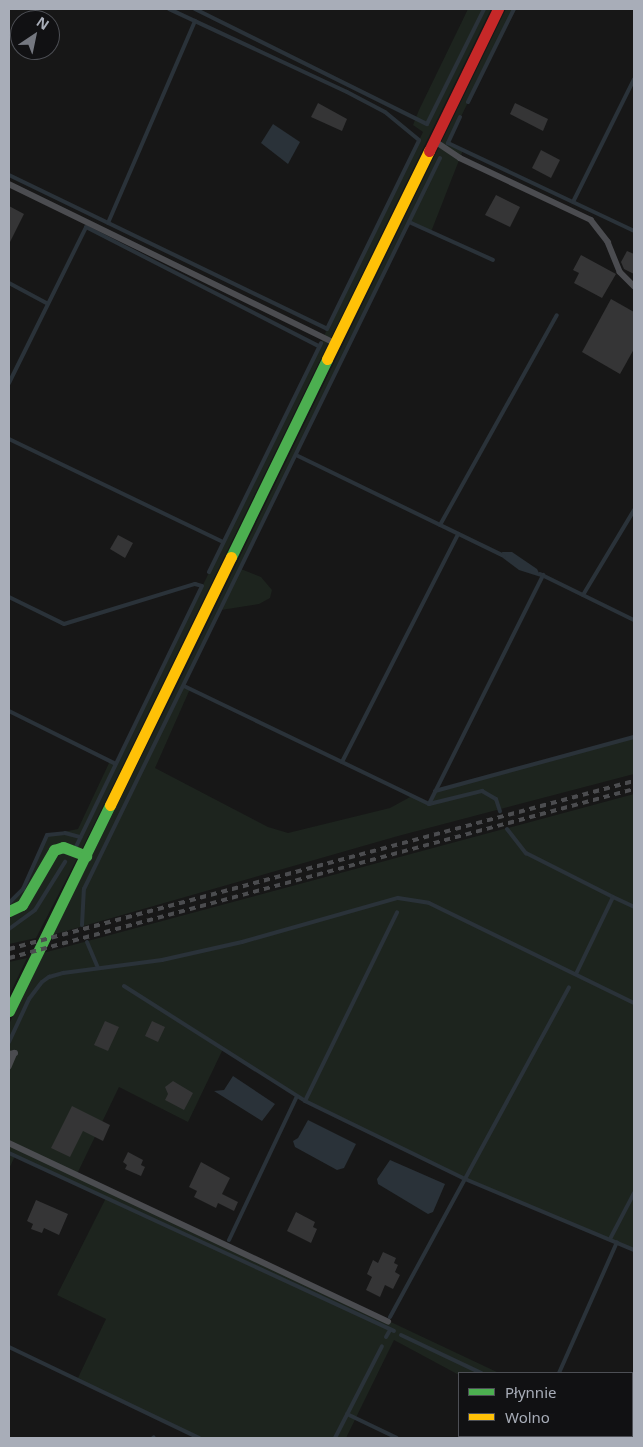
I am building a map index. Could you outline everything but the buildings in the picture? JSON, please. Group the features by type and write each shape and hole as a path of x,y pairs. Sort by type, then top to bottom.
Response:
{"street":[{"path":"9,1011 498,9"},
{"path":"9,911 22,905 54,850 63,847 86,856"}],"lane":[{"path":"434,139 460,158 590,220 608,242 620,272 634,286"},
{"path":"9,184 336,344"},
{"path":"9,1054 14,1053 9,1068"},
{"path":"9,1143 388,1321"}],"shaded area":[{"path":"468,9 491,9 80,853 36,938 9,944 9,903 23,889 47,835 78,829 110,761 116,764 423,132 413,125"},
{"path":"506,9 514,9 448,143 463,150 431,232 409,222 241,569 261,577 272,590 270,598 259,604 221,610 184,686 190,689 155,768 268,827 288,833 390,808 412,796 429,804 435,791 634,737 634,774 398,836 52,935 178,684"},
{"path":"273,124 300,142 288,164 261,143"},
{"path":"502,552 512,552 537,569 541,577 519,570 503,558"},
{"path":"634,794 634,1250 465,1179 305,1101 223,1049 188,1122 119,1087 77,1174 497,1372 458,1372 458,1374 394,1340 346,1438 199,1438 77,1380 106,1319 57,1295 106,1198 15,1156 9,1169 9,1024 43,953"},
{"path":"27,958 9,996 9,962"},
{"path":"233,1076 275,1104 262,1121 214,1091 224,1090"},
{"path":"308,1120 356,1144 344,1168 337,1170 295,1147 293,1141 298,1138"},
{"path":"390,1160 445,1184 433,1212 428,1214 378,1184 377,1179"}],"waterway":[{"path":"9,175 327,329 419,140 385,112 347,92 169,9"},
{"path":"195,9 427,124 484,9"},
{"path":"468,102 514,9"},
{"path":"108,223 195,21"},
{"path":"573,202 634,79"},
{"path":"460,117 448,143 634,231"},
{"path":"82,925 84,889 440,158"},
{"path":"409,222 493,260"},
{"path":"9,383 86,227 319,346"},
{"path":"9,283 48,304"},
{"path":"440,525 557,315"},
{"path":"209,572 321,343"},
{"path":"9,439 223,542"},
{"path":"296,455 504,556"},
{"path":"583,595 634,510"},
{"path":"342,762 458,534"},
{"path":"540,574 634,620"},
{"path":"429,804 543,575"},
{"path":"9,597 64,624 195,584 202,586 77,845"},
{"path":"184,686 429,804 482,791 496,799 500,811"},
{"path":"9,711 116,764"},
{"path":"435,791 634,737"},
{"path":"507,829 526,853 613,897"},
{"path":"9,903 23,889 47,835 65,833 80,837"},
{"path":"9,929 35,910 65,862"},
{"path":"576,974 613,897 634,907"},
{"path":"9,1042 29,999 42,982 49,977 63,973 162,960 242,942 398,898 429,903 634,1003"},
{"path":"305,1101 397,912"},
{"path":"87,942 98,968"},
{"path":"124,986 305,1101 465,1179 634,1250"},
{"path":"390,1317 569,988"},
{"path":"229,1240 297,1096"},
{"path":"9,1153 394,1331"},
{"path":"610,1239 634,1193"},
{"path":"559,1372 617,1242"},
{"path":"386,1337 390,1330"},
{"path":"401,1335 479,1372"},
{"path":"335,1438 382,1346"},
{"path":"9,1347 199,1438"},
{"path":"347,1414 397,1438"}],"railway":[{"path":"9,949 634,781"},
{"path":"9,958 634,789"}],"traffic: fast":[{"path":"231,557 327,359"},
{"path":"9,1011 110,805"},
{"path":"9,911 22,905 54,850 63,847 86,856"}],"traffic: slow":[{"path":"327,359 429,151"},
{"path":"110,805 231,557"}],"traffic: jam":[{"path":"429,151 498,9"}]}
